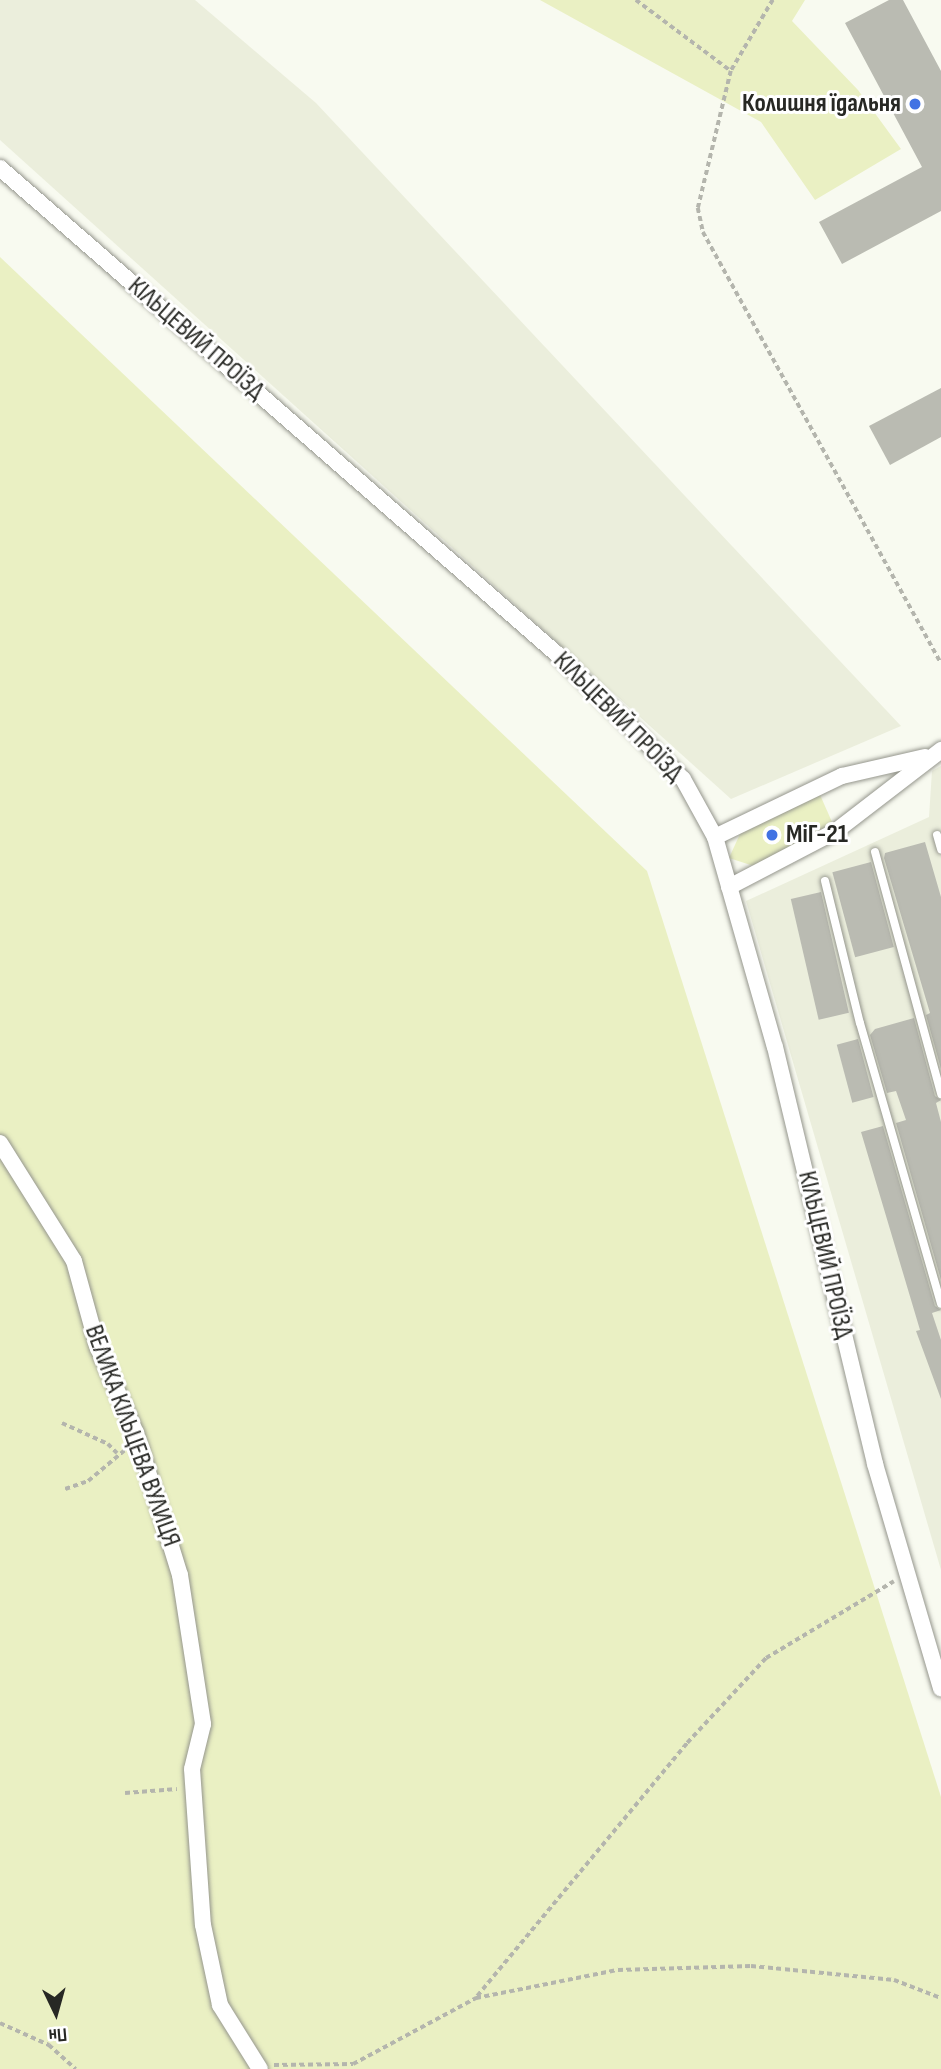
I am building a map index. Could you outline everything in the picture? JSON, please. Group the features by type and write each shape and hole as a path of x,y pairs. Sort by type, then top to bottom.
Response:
{"street":[{"name":"КІЛЬЦЕВИЙ ПРОЇЗД","path":"0,168 556,654 683,779 715,837 775,1047 874,1464 941,1688"},
{"path":"715,837 842,776 936,753"},
{"path":"729,887 836,831 936,753"},
{"name":"ВЕЛИКА КІЛЬЦЕВА ВУЛИЦЯ","path":"0,1143 74,1261 98,1348 140,1444 180,1575 203,1724 191,1769 203,1925 220,2005 260,2067"}],"lane":[{"path":"937,835 941,849"},
{"path":"874,852 941,1094"},
{"path":"825,881 860,1023 941,1304"}],"path":[{"path":"636,0 731,71"},
{"path":"773,0 731,71 698,208 703,232 941,663"},
{"path":"62,1423 108,1444 117,1453"},
{"path":"65,1489 88,1481 117,1453 140,1444"},
{"path":"476,1998 687,1743 766,1658 904,1575"},
{"path":"125,1793 193,1787"},
{"path":"260,2067 353,2064 476,1998 618,1970 751,1966 894,1980 941,1998"},
{"path":"0,2023 49,2045 76,2069"}],"shaded area":[{"path":"0,0 195,0 316,103 901,726 731,799 0,140"},
{"path":"941,766 941,1570 746,901 929,817 932,771"}],"green space":[{"path":"540,0 805,0 792,21 858,90 901,149 815,200 761,122"},
{"path":"0,257 647,871 941,1797 941,2069 0,2069"},
{"path":"817,788 836,831 763,869 729,858 745,823"}],"building":[{"path":"889,0 903,0 941,71 941,211 842,264 819,222 922,167 845,23"},
{"path":"941,388 941,437 890,465 869,426"},
{"path":"925,842 941,897 941,1069 926,1015 930,1013 884,858 885,853"},
{"path":"871,862 894,947 855,957 832,872"},
{"path":"821,892 849,1013 819,1020 791,899"},
{"path":"914,1018 935,1096 941,1100 936,1103 941,1122 941,1280 896,1123 906,1120 896,1091 887,1093 870,1035 875,1029"},
{"path":"858,1039 874,1097 852,1103 837,1045"},
{"path":"883,1126 935,1306 941,1310 932,1313 941,1340 941,1399 916,1331 920,1330 861,1132"}],"place":[{"name":"Колишня їдальня","path":"915,104"},
{"name":"МіГ-21","path":"772,835"}]}
